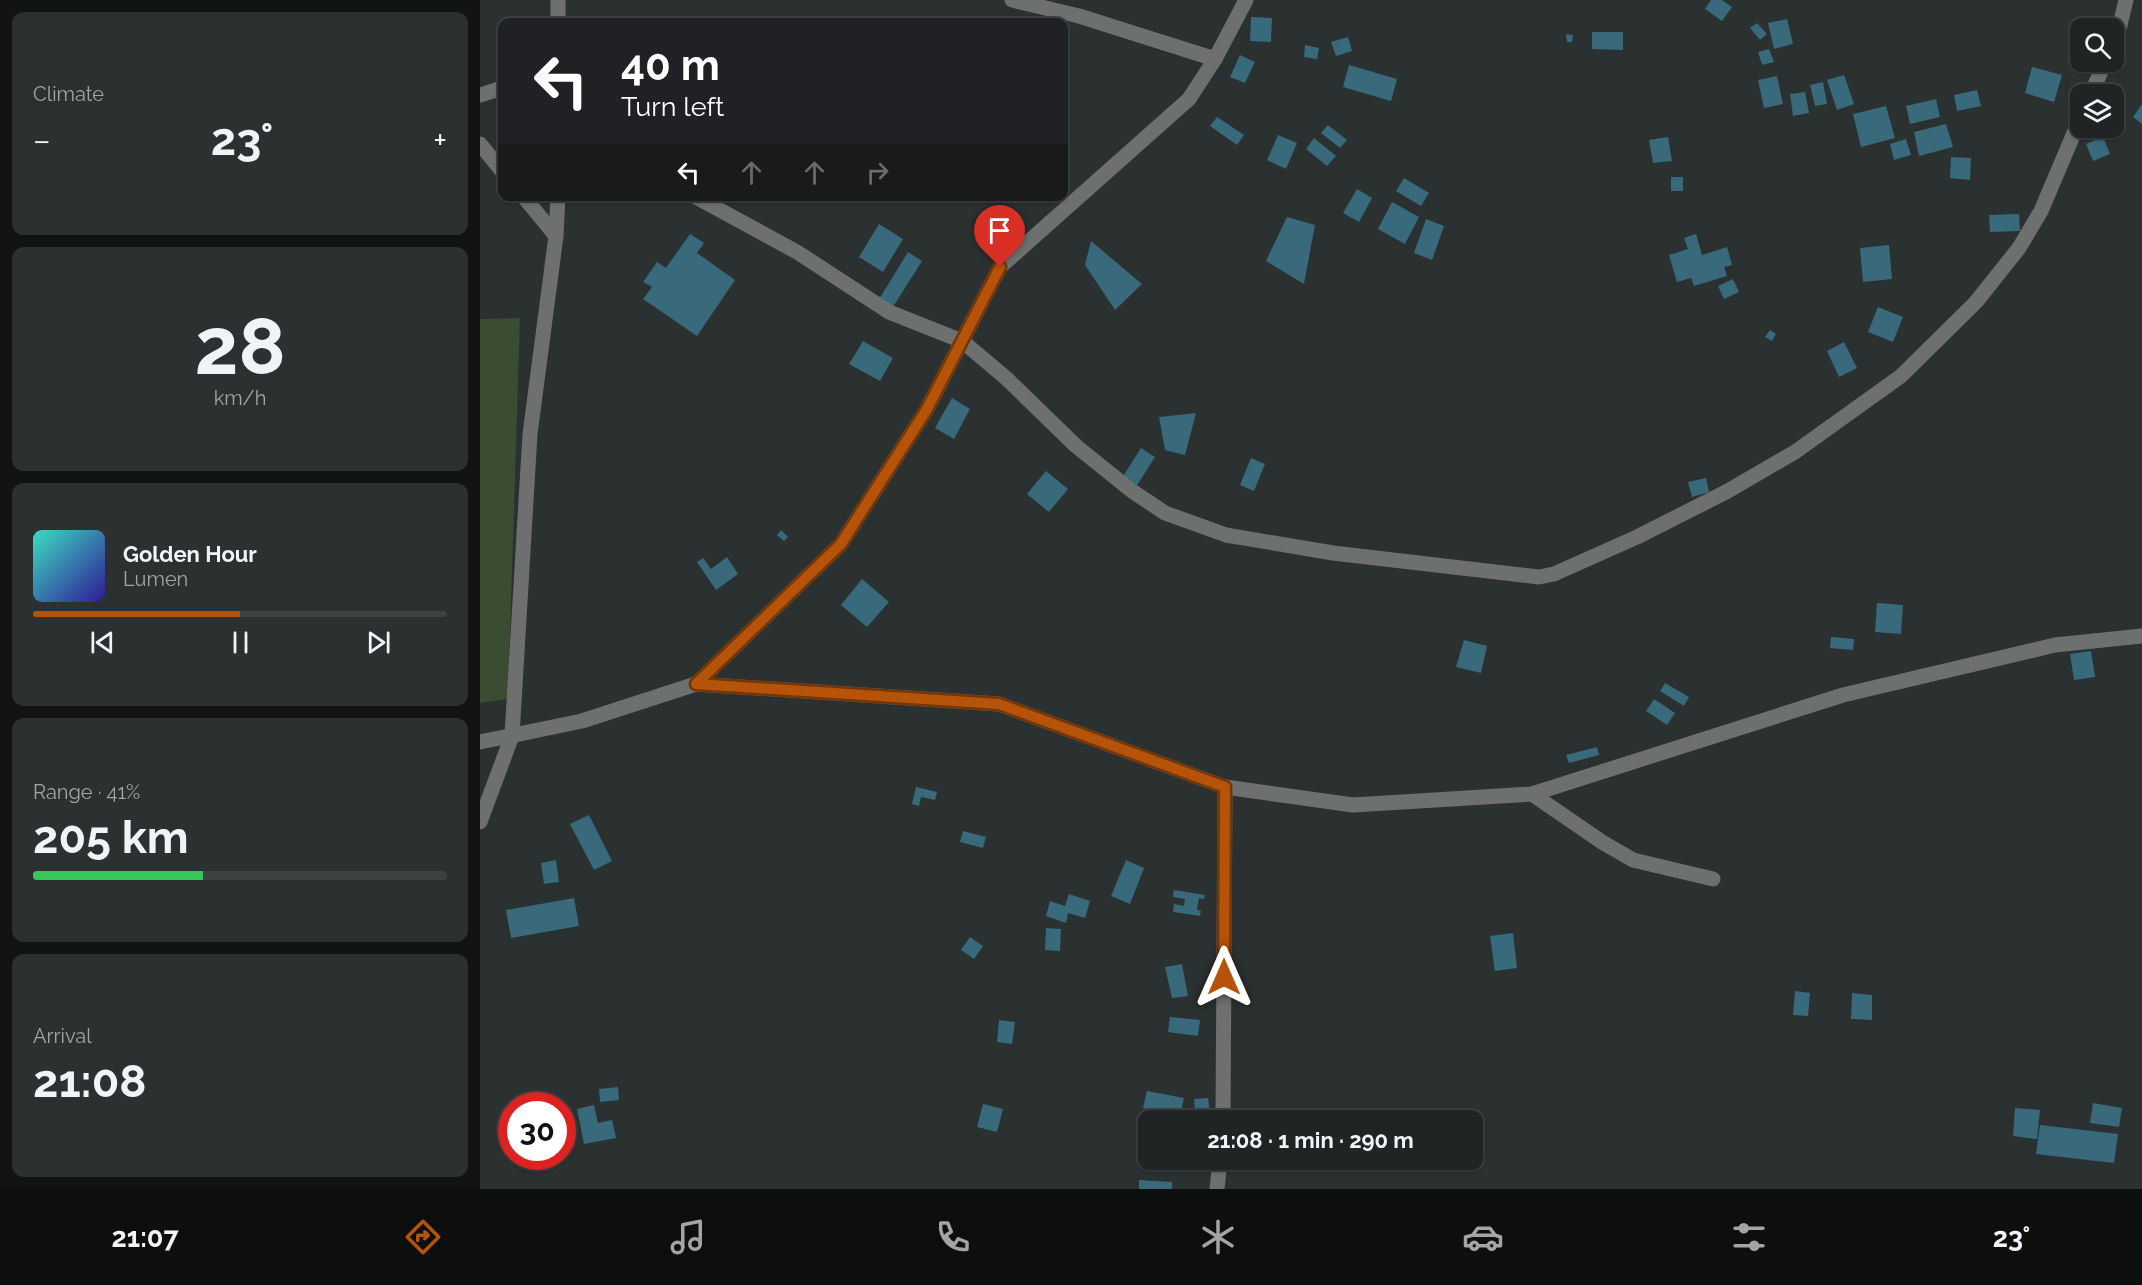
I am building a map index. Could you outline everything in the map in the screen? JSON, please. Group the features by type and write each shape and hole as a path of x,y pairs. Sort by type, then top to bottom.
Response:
{"street":[{"path":"558,0 558,18"},
{"path":"1012,0 1079,16 1215,59"},
{"path":"696,684 841,544 927,409 1000,267 1190,99 1215,59 1246,0"},
{"path":"2122,18 2126,0"},
{"path":"480,95 498,89"},
{"path":"703,201 797,252 888,312 962,341 1006,378 1076,446 1132,491 1165,513 1226,535 1333,553 1539,577 1554,574 1637,537 1726,492 1795,452 1901,376 1976,302 2019,248 2041,211 2072,138"},
{"path":"480,144 498,166"},
{"path":"527,201 556,236"},
{"path":"480,822 512,736 530,434 556,236 558,201"},
{"path":"480,742 582,721 696,684 999,704 1225,787 1353,805 1532,794 1843,695 2055,645 2142,636"},
{"path":"1223,1110 1225,787"},
{"path":"1532,794 1602,842 1633,860 1713,879"},
{"path":"1217,1189 1219,1170"}],"green space":[{"path":"520,318 508,699 480,703 480,319"}],"building":[{"path":"1711,0 1722,0 1732,7 1722,21 1705,9"},
{"path":"1251,17 1272,18 1271,42 1250,41"},
{"path":"1787,19 1793,44 1774,49 1768,23"},
{"path":"1757,23 1767,34 1760,40 1750,28"},
{"path":"1592,32 1623,32 1623,50 1592,49"},
{"path":"1566,34 1573,35 1572,42 1567,42"},
{"path":"1348,37 1352,51 1336,56 1331,42"},
{"path":"1305,45 1319,48 1317,59 1304,57"},
{"path":"1769,49 1774,62 1762,65 1758,52"},
{"path":"1240,55 1255,62 1245,83 1230,77"},
{"path":"1349,65 1397,79 1391,101 1343,87"},
{"path":"2032,67 2062,75 2054,102 2025,93"},
{"path":"1844,75 1854,104 1837,110 1827,80"},
{"path":"1777,76 1783,104 1764,108 1758,80"},
{"path":"1823,82 1827,104 1815,106 1810,85"},
{"path":"1977,90 1981,106 1957,111 1954,95"},
{"path":"1805,92 1809,113 1793,116 1790,94"},
{"path":"1936,99 1940,117 1910,124 1906,106"},
{"path":"2142,104 2142,124 2133,117"},
{"path":"1886,106 1895,138 1861,147 1853,114"},
{"path":"1217,117 1244,135 1237,145 1210,126"},
{"path":"1946,124 1953,147 1919,156 1914,132"},
{"path":"1328,125 1347,140 1340,148 1321,133"},
{"path":"1278,135 1297,143 1286,169 1267,160"},
{"path":"1668,137 1672,161 1653,163 1649,140"},
{"path":"1314,138 1336,156 1327,166 1306,149"},
{"path":"2103,138 2110,154 2093,161 2086,144"},
{"path":"1906,139 1911,155 1894,160 1890,144"},
{"path":"1951,157 1971,158 1970,180 1950,178"},
{"path":"1671,177 1683,177 1683,191 1671,191"},
{"path":"1404,178 1429,193 1421,206 1396,191"},
{"path":"1357,189 1372,198 1359,222 1343,213"},
{"path":"1392,202 1419,217 1405,244 1378,229"},
{"path":"2019,214 2020,231 1990,232 1989,215"},
{"path":"1287,217 1315,225 1304,284 1266,261"},
{"path":"1426,219 1444,226 1432,260 1414,253"},
{"path":"879,224 903,239 883,272 859,257"},
{"path":"690,234 704,243 697,253 735,280 697,336 643,299 652,287 643,282 657,262 666,268"},
{"path":"1696,234 1702,255 1727,247 1732,265 1724,267 1727,276 1694,286 1691,278 1677,282 1669,255 1688,249 1684,238"},
{"path":"1091,241 1142,284 1115,310 1085,265"},
{"path":"1889,245 1892,279 1863,282 1860,248"},
{"path":"908,252 922,261 891,310 878,301"},
{"path":"1733,279 1739,292 1724,299 1718,286"},
{"path":"1878,307 1903,317 1893,342 1868,332"},
{"path":"1770,330 1776,334 1772,341 1765,337"},
{"path":"863,341 893,358 880,381 849,364"},
{"path":"1844,342 1857,368 1839,377 1827,351"},
{"path":"952,398 970,409 954,439 935,428"},
{"path":"1196,413 1185,455 1165,450 1159,417"},
{"path":"1141,448 1155,457 1136,487 1122,478"},
{"path":"1251,458 1265,464 1254,491 1240,485"},
{"path":"1046,471 1068,489 1049,512 1027,494"},
{"path":"1706,478 1709,492 1692,497 1688,482"},
{"path":"781,530 788,537 784,541 777,535"},
{"path":"727,557 738,574 716,590 697,562 703,558 711,569"},
{"path":"862,579 889,602 867,627 841,605"},
{"path":"1877,603 1903,605 1901,634 1875,632"},
{"path":"1831,637 1854,639 1853,650 1830,648"},
{"path":"1464,640 1487,646 1481,673 1456,667"},
{"path":"2091,651 2095,677 2074,680 2070,654"},
{"path":"1665,683 1689,697 1684,706 1660,691"},
{"path":"1654,699 1675,713 1667,725 1646,711"},
{"path":"1597,747 1599,755 1569,763 1566,755"},
{"path":"916,787 937,792 935,800 921,797 919,806 912,804"},
{"path":"589,815 612,861 594,870 570,824"},
{"path":"963,831 986,837 983,848 960,842"},
{"path":"556,860 559,882 544,884 541,863"},
{"path":"1126,860 1144,868 1130,904 1111,896"},
{"path":"1174,890 1205,895 1204,899 1199,898 1197,910 1201,911 1200,916 1173,912 1174,904 1184,906 1185,899 1173,897"},
{"path":"1069,894 1090,901 1085,918 1068,913 1066,923 1046,916 1050,901 1065,906"},
{"path":"574,898 579,926 511,938 506,910"},
{"path":"1046,928 1061,929 1060,951 1045,950"},
{"path":"1513,933 1517,968 1495,971 1490,936"},
{"path":"970,937 983,946 974,959 961,950"},
{"path":"1182,964 1188,996 1172,998 1165,967"},
{"path":"1795,991 1810,993 1808,1016 1793,1015"},
{"path":"1852,993 1872,995 1872,1020 1851,1019"},
{"path":"1170,1017 1200,1020 1198,1036 1168,1032"},
{"path":"999,1020 1015,1022 1012,1044 997,1042"},
{"path":"618,1087 619,1100 600,1102 599,1089"},
{"path":"1147,1091 1184,1098 1181,1110 1143,1108"},
{"path":"1208,1098 1210,1110 1195,1110 1194,1099"},
{"path":"2093,1103 2122,1108 2119,1127 2090,1123"},
{"path":"983,1104 1003,1109 997,1132 977,1127"},
{"path":"594,1105 598,1123 612,1120 616,1138 584,1144 577,1109"},
{"path":"2015,1108 2040,1110 2037,1139 2013,1136"},
{"path":"2040,1125 2118,1134 2114,1163 2036,1154"},
{"path":"1139,1180 1172,1182 1172,1189 1139,1189"}],"route":[{"path":"1000,267 927,409 841,544 696,684 999,704 1225,787 1224,977"}]}
